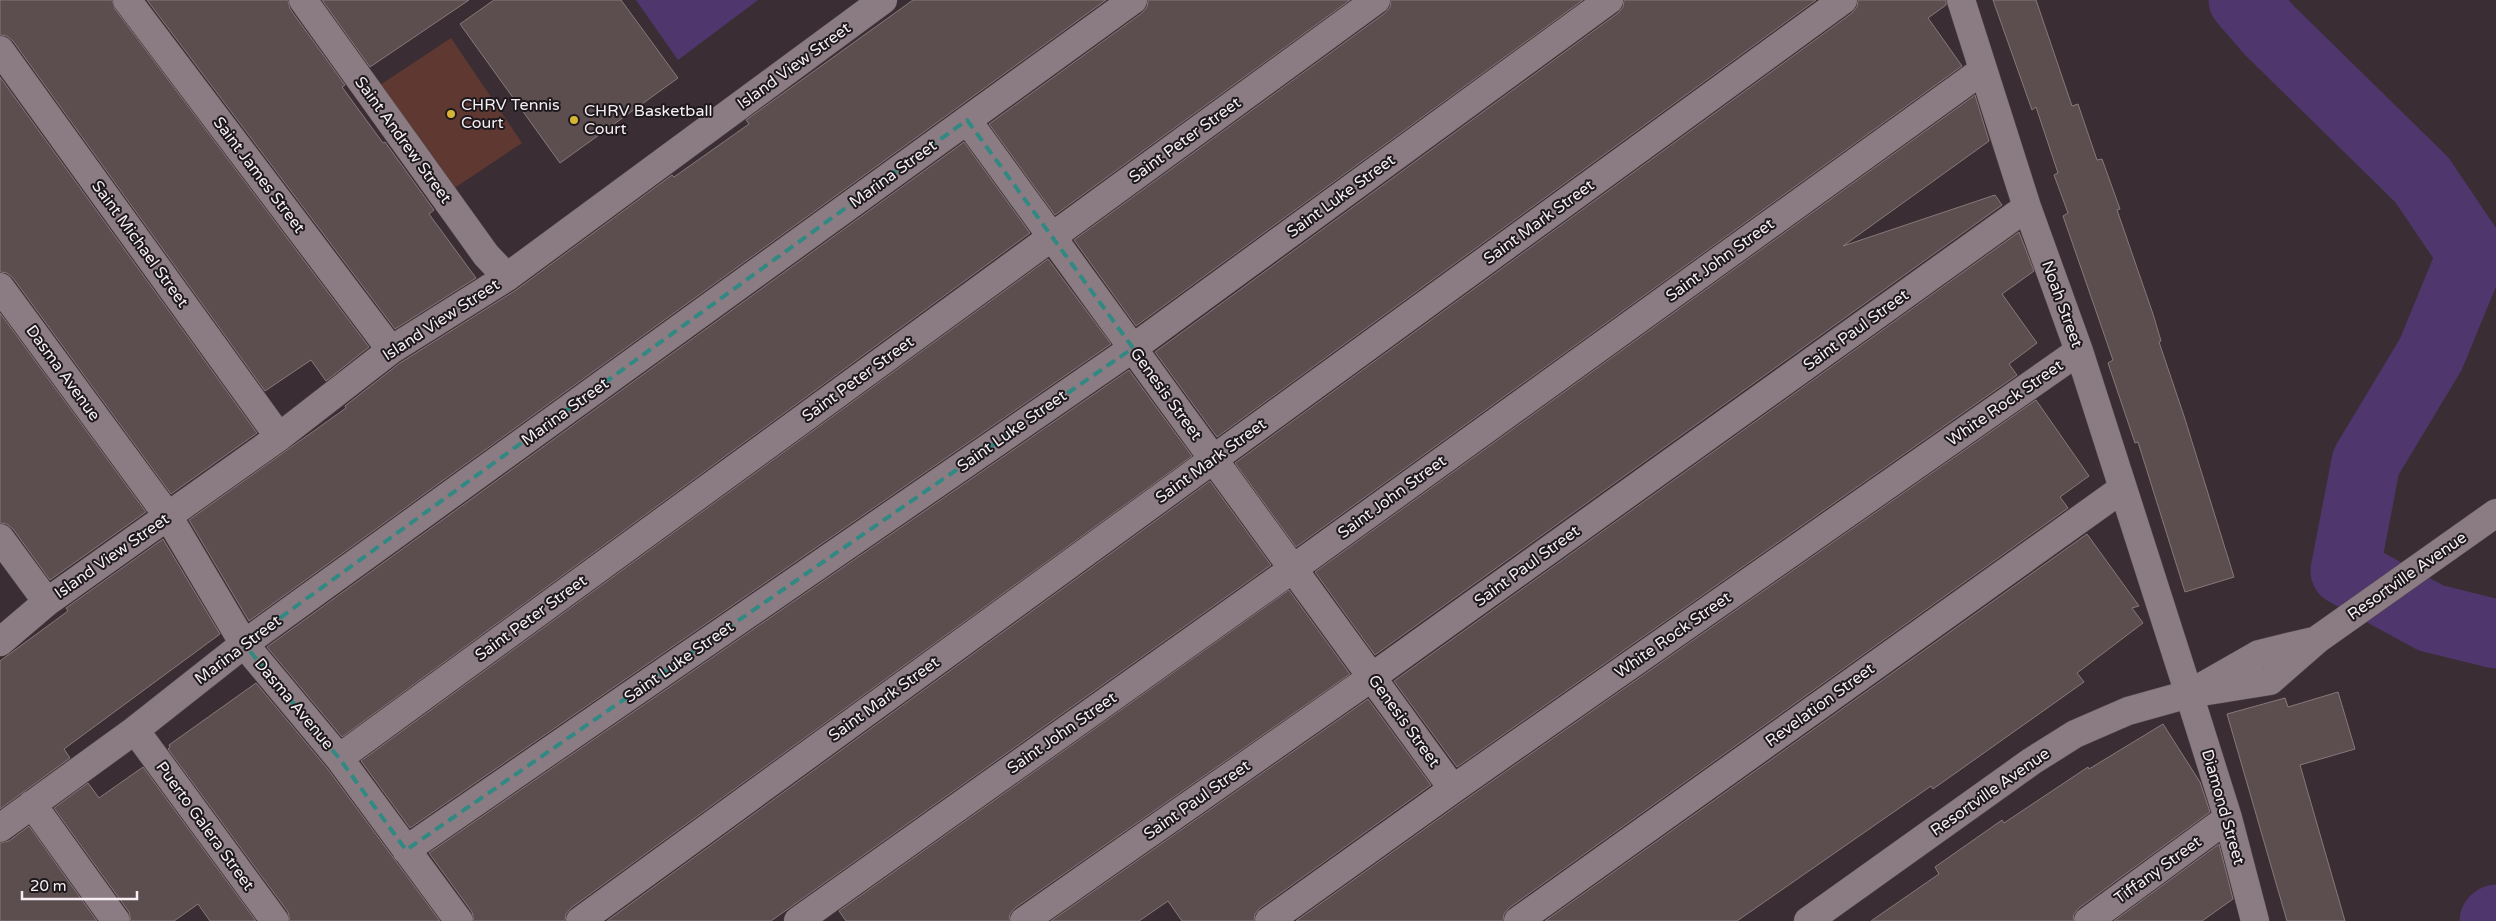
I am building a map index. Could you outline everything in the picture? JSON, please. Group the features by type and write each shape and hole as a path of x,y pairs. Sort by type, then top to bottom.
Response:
{"street":[{"name":"Saint James Street","path":"127,0 391,350"},
{"name":"Saint Andrew Street","path":"303,0 486,255 507,277"},
{"name":"Island View Street","path":"0,642 47,602 279,437 391,350 507,277 883,0"},
{"name":"Marina Street","path":"0,828 135,730 244,644 1133,0"},
{"name":"Saint Peter Street","path":"339,758 1376,0"},
{"name":"Saint Luke Street","path":"406,850 1133,348 1609,0"},
{"name":"Saint Mark Street","path":"580,921 1843,0"},
{"name":"Noah Street","path":"1961,0 2027,207 2079,351 2189,694"},
{"name":"Saint Michael Street","path":"0,50 279,437"},
{"name":"Saint John Street","path":"798,921 1294,568 1982,70"},
{"name":"Genesis Street","path":"967,120 1453,789"},
{"name":"Saint Paul Street","path":"1024,921 1372,677 2027,207"},
{"name":"Dasma Avenue","path":"0,287 168,516 244,644 339,758 459,921"},
{"name":"White Rock Street","path":"1269,921 1453,789 2079,351"},
{"name":"Revelation Street","path":"1518,921 2122,489"},
{"name":"Resortville Avenue","path":"1808,921 2032,761 2075,734 2128,711 2189,694 2259,654 2318,639 2496,513"},
{"path":"0,538 47,602"},
{"name":"Diamond Street","path":"2189,694 2228,818 2254,921"},
{"name":"Puerto Galera Street","path":"135,730 275,921"},
{"path":"32,804 116,921"},
{"name":"Tiffany Street","path":"2088,921 2228,818"}],"highlighted area":[{"path":"967,120 1133,348 406,850 339,758 244,644"}],"shaded area":[{"path":"636,0 758,0 678,60"},
{"name":"CHRV Tennis Court","path":"451,38 522,143 450,191 380,85"}],"building":[{"path":"0,0 112,0 115,9 369,347 326,381 311,360 265,391 13,41 7,36 0,35"},
{"path":"147,0 288,0 290,9 345,85 342,87 434,210 429,214 476,278 395,329"},
{"path":"322,0 469,0 370,67"},
{"name":"CHRV Basketball Court","path":"494,0 621,0 678,78 560,163 460,24"},
{"path":"913,0 1106,0 249,621 189,520 346,408 345,406 400,363 516,290 672,175 674,177 749,124 746,120"},
{"path":"1148,0 1350,0 1055,215 989,124 1142,13 1147,7"},
{"path":"1391,0 1583,0 1136,326 1074,240 1385,13 1390,7"},
{"path":"1624,0 1816,0 1217,437 1155,352 1618,13 1623,7"},
{"path":"1858,0 1946,0 1946,5 1928,18 1962,66 1296,547 1235,463 1852,13 1857,7"},
{"path":"1993,0 2036,0 2072,106 2078,104 2097,160 2102,159 2120,209 2117,210 2153,314 2161,341 2159,342 2234,577 2185,592 2138,442 2135,443 2108,363 2113,360 2063,216 2068,213 2054,175 2058,173 2036,107 2032,110"},
{"path":"0,77 257,433 171,494 13,278 7,273 0,272"},
{"path":"1975,95 1989,141 1843,246 1995,195 2002,205 1375,655 1315,572"},
{"path":"964,142 1030,233 342,737 267,647"},
{"path":"2019,232 2034,271 2002,294 2037,343 2009,364 2017,375 1457,767 1394,681"},
{"path":"1048,259 1111,344 410,828 361,761"},
{"path":"0,313 146,512 50,580 13,529 7,524 0,523"},
{"path":"1129,370 1192,456 571,908 566,914 565,921 474,921 472,912 429,853"},
{"path":"2036,400 2089,476 2060,497 2068,508 1509,908 1504,914 1503,921 1296,921 1462,802"},
{"path":"1210,481 1271,565 771,921 607,921"},
{"path":"2087,534 2139,606 2132,608 2143,623 2077,673 2084,682 1933,789 1931,786 1737,921 1545,921"},
{"path":"163,539 220,634 64,749 70,758 0,809 0,661 68,611 66,608"},
{"path":"1289,590 1350,674 1015,908 1010,914 1009,921 846,921 839,911"},
{"path":"256,683 327,768 440,921 290,921 288,912 168,749 169,745"},
{"path":"2338,692 2355,749 2300,765 2345,921 2287,921 2227,714 2285,698 2288,707"},
{"path":"1368,699 1431,785 1260,908 1255,914 1254,921 1182,921 1168,901 1139,921 1051,921"},
{"path":"2163,724 2200,782 2210,812 2079,908 2074,914 2073,921 1871,921 1939,874 1935,867 2002,820 2004,823 2088,767 2089,769"},
{"path":"143,767 256,921 210,921 198,904 174,921 131,921 129,912 54,808 88,783 99,798"},
{"path":"29,826 97,921 0,921 0,843 9,841"},
{"path":"2219,844 2233,899 2202,921 2114,921"}],"waterway":[{"path":"2243,0 2269,30 2422,180 2472,254 2431,354 2366,462 2345,571 2431,618 2496,634"}],"place":[{"name":"CHRV Tennis Court","path":"451,114"},
{"name":"CHRV Basketball Court","path":"574,120"}]}
